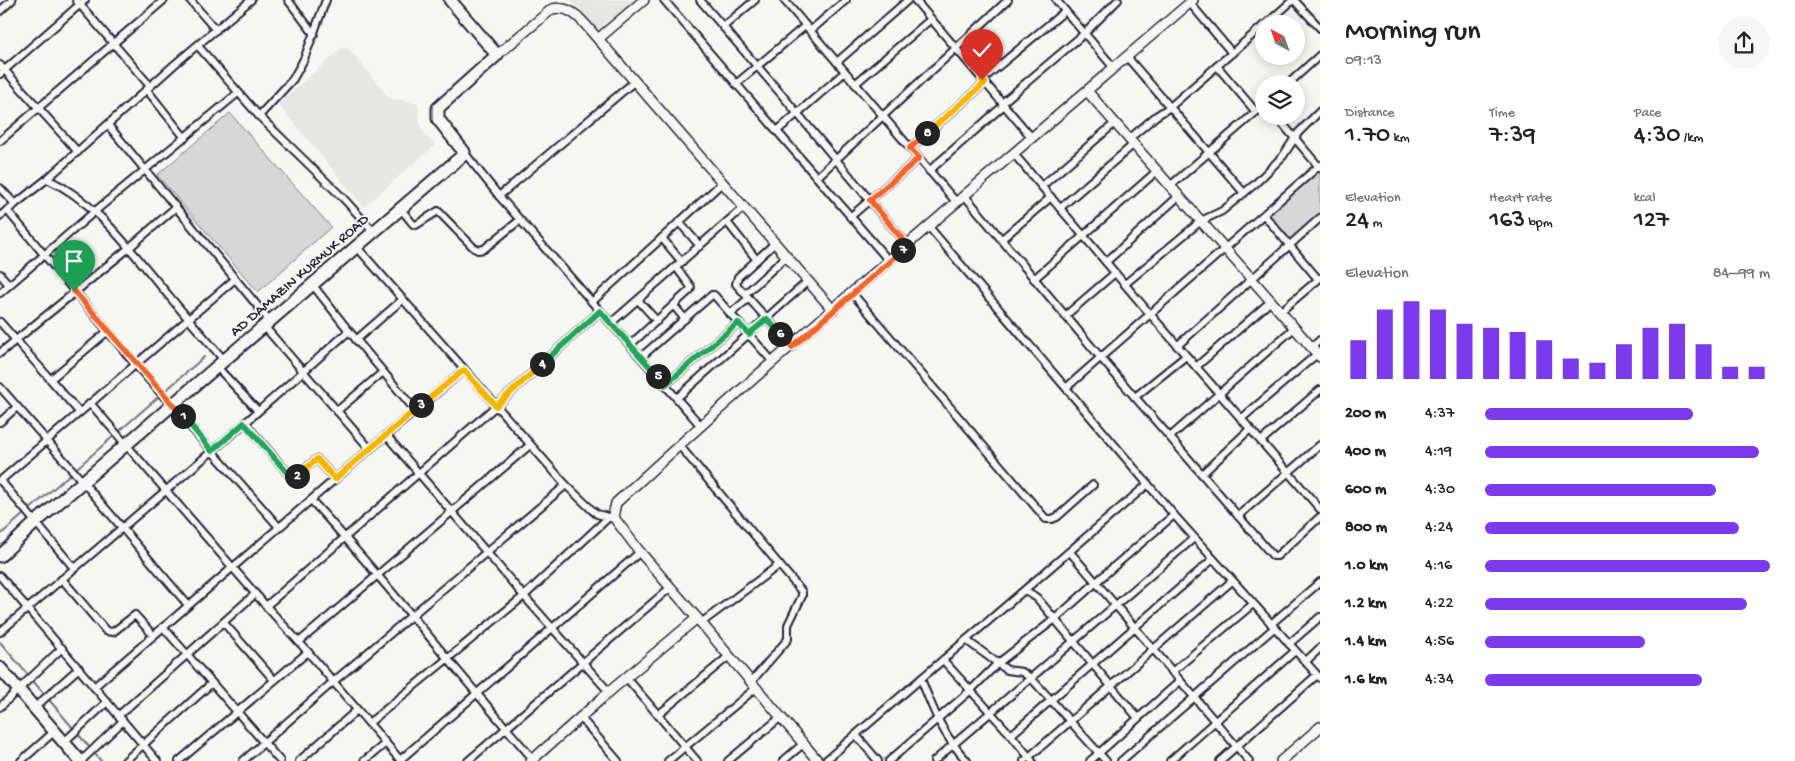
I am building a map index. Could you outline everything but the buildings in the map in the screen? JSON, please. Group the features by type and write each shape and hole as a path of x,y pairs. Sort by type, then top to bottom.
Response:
{"highway":[{"path":"450,0 497,55 438,108 438,119 464,152"},
{"name":"AD DAMAZIN KURMUK ROAD","path":"0,556 36,522 401,209 462,156 464,152"},
{"path":"0,668 80,761"}],"street":[{"path":"0,11 12,0"},
{"path":"0,141 164,0"},
{"path":"190,0 216,30"},
{"path":"0,216 47,179 148,88 251,0"},
{"path":"288,0 314,34"},
{"path":"259,116 293,79 304,59 326,0"},
{"path":"598,39 644,0"},
{"path":"664,0 889,262"},
{"path":"700,0 908,246"},
{"path":"723,27 755,0"},
{"path":"784,0 957,203"},
{"path":"810,31 846,0"},
{"path":"837,62 908,0"},
{"path":"915,0 1032,138"},
{"path":"817,178 1008,0"},
{"path":"1056,0 1114,68"},
{"path":"929,171 1003,104 1085,34 1118,0"},
{"path":"1276,15 1293,0 1320,28"},
{"path":"368,723 524,596 612,518 616,503 679,445 1191,1 1232,53"},
{"path":"78,152 2,70 80,2 185,138"},
{"path":"497,55 552,9 561,7 577,16 833,310"},
{"path":"910,148 1065,11"},
{"path":"856,84 931,19"},
{"path":"736,84 805,26"},
{"path":"1060,208 1156,116 1170,107 1255,33"},
{"path":"198,46 259,116 344,199 374,232"},
{"path":"1127,56 1244,193"},
{"path":"1298,75 1320,56"},
{"path":"1217,66 1255,111"},
{"path":"777,131 845,72"},
{"path":"499,196 635,81"},
{"path":"1087,91 1316,353"},
{"path":"0,293 94,212 238,93"},
{"path":"1125,284 1201,221 1222,211 1244,193 1283,156 1301,129 1320,111"},
{"path":"1170,186 1255,113"},
{"path":"1042,186 1115,123"},
{"path":"108,125 234,279 303,372 370,449"},
{"path":"1067,387 1320,166 1284,125"},
{"path":"464,152 499,196 701,426"},
{"path":"1014,154 1288,473 1317,500 1320,509"},
{"path":"850,216 919,158"},
{"path":"1034,279 1157,171"},
{"path":"47,179 67,189 94,212 129,248 189,319 258,412"},
{"path":"592,302 723,182"},
{"path":"0,188 15,204"},
{"path":"965,196 1100,358 1275,557 1320,517"},
{"path":"1106,262 1179,196"},
{"path":"1002,239 1051,197"},
{"path":"611,323 744,207"},
{"path":"0,353 176,208"},
{"path":"401,209 413,224 416,225 438,211 478,250 484,249 520,220"},
{"path":"7,210 136,364 279,527"},
{"path":"1264,215 1319,278 1280,312"},
{"path":"1177,346 1320,218"},
{"path":"679,222 700,246"},
{"path":"727,222 757,260"},
{"path":"929,227 1212,559 1318,676 1220,761"},
{"path":"662,238 682,262"},
{"path":"775,243 738,277 736,284 792,347"},
{"path":"356,246 566,485 597,514 612,518 818,761"},
{"path":"730,314 787,256"},
{"path":"630,345 674,306 691,288 676,267"},
{"path":"1065,316 1115,272"},
{"path":"0,274 9,285"},
{"path":"74,568 0,480 234,279"},
{"path":"677,398 808,281"},
{"path":"312,284 349,332 415,410"},
{"path":"852,293 1046,519 1052,520 1057,517 1092,486"},
{"path":"641,357 712,294 773,362"},
{"path":"356,340 402,300"},
{"path":"638,300 657,321"},
{"path":"1196,367 1271,301"},
{"path":"674,306 685,319"},
{"path":"266,606 496,406 600,311"},
{"path":"0,322 79,412"},
{"path":"665,385 738,323"},
{"path":"1170,437 1294,328"},
{"path":"50,379 108,331"},
{"path":"0,632 349,332"},
{"path":"1241,419 1316,353 1320,340"},
{"path":"1135,397 1186,356"},
{"path":"94,687 415,410 464,370"},
{"path":"337,411 383,372"},
{"path":"0,387 84,482 188,605"},
{"path":"1260,441 1320,390"},
{"path":"90,403 266,606 300,642 400,760 640,552"},
{"path":"0,422 17,407"},
{"path":"244,423 291,477 295,478 317,459 335,479"},
{"path":"1202,474 1250,429"},
{"path":"386,435 609,692"},
{"path":"300,642 530,445"},
{"path":"668,761 753,685 788,639 788,625 802,596 800,588 679,445"},
{"path":"1238,516 1320,445"},
{"path":"825,761 1148,484"},
{"path":"243,761 333,682 566,485"},
{"path":"311,500 378,575 506,729 536,759 626,677 699,620 779,565"},
{"path":"889,761 971,690 997,664 1055,619 1174,515"},
{"path":"934,761 1194,538"},
{"path":"1070,552 1249,761"},
{"path":"1011,735 1212,559"},
{"path":"0,576 157,761"},
{"path":"62,578 106,631 113,632 135,615 153,635"},
{"path":"943,660 1011,735 1028,760 1070,721 1232,582"},
{"path":"1121,761 1320,582"},
{"path":"468,761 671,587"},
{"path":"1025,590 1037,598 1138,718"},
{"path":"118,716 256,594"},
{"path":"1172,672 1253,604"},
{"path":"1289,644 1320,616"},
{"path":"224,623 274,680"},
{"path":"163,627 280,761"},
{"path":"966,640 1007,670 1022,672 1031,678 1106,761"},
{"path":"0,707 62,648"},
{"path":"1305,662 1320,648"},
{"path":"1170,761 1295,651"},
{"path":"179,761 308,652"},
{"path":"658,715 729,656"},
{"path":"34,708 79,668"},
{"path":"626,677 697,761"},
{"path":"921,679 936,719 952,745 967,761"},
{"path":"1090,761 1180,681"},
{"path":"125,761 212,683"},
{"path":"64,742 107,702"},
{"path":"299,761 308,758 358,710"},
{"path":"580,717 615,760"},
{"path":"728,761 781,717"},
{"path":"80,761 123,722"},
{"path":"1281,761 1320,727"},
{"path":"21,761 55,731"},
{"path":"856,735 878,761"},
{"path":"364,761 386,743"},
{"path":"783,761 803,744"}],"shaded area":[{"path":"571,0 636,0 598,33"},
{"path":"342,48 349,49 390,99 417,102 421,129 435,145 364,207 278,104"},
{"path":"230,113 331,227 258,292 157,175"},
{"path":"1318,171 1320,173 1320,215 1290,241 1267,216"}],"waterway":[{"path":"29,510 204,357"},
{"path":"0,535 25,513"},
{"path":"0,642 101,761"}],"route":[{"path":"74,291 212,451 244,423 291,477 295,478 317,459 335,479 464,370 496,406 600,311 665,385 738,323 749,334 767,319 792,347 908,246 870,200 919,158 910,148 985,83 982,80"}]}
